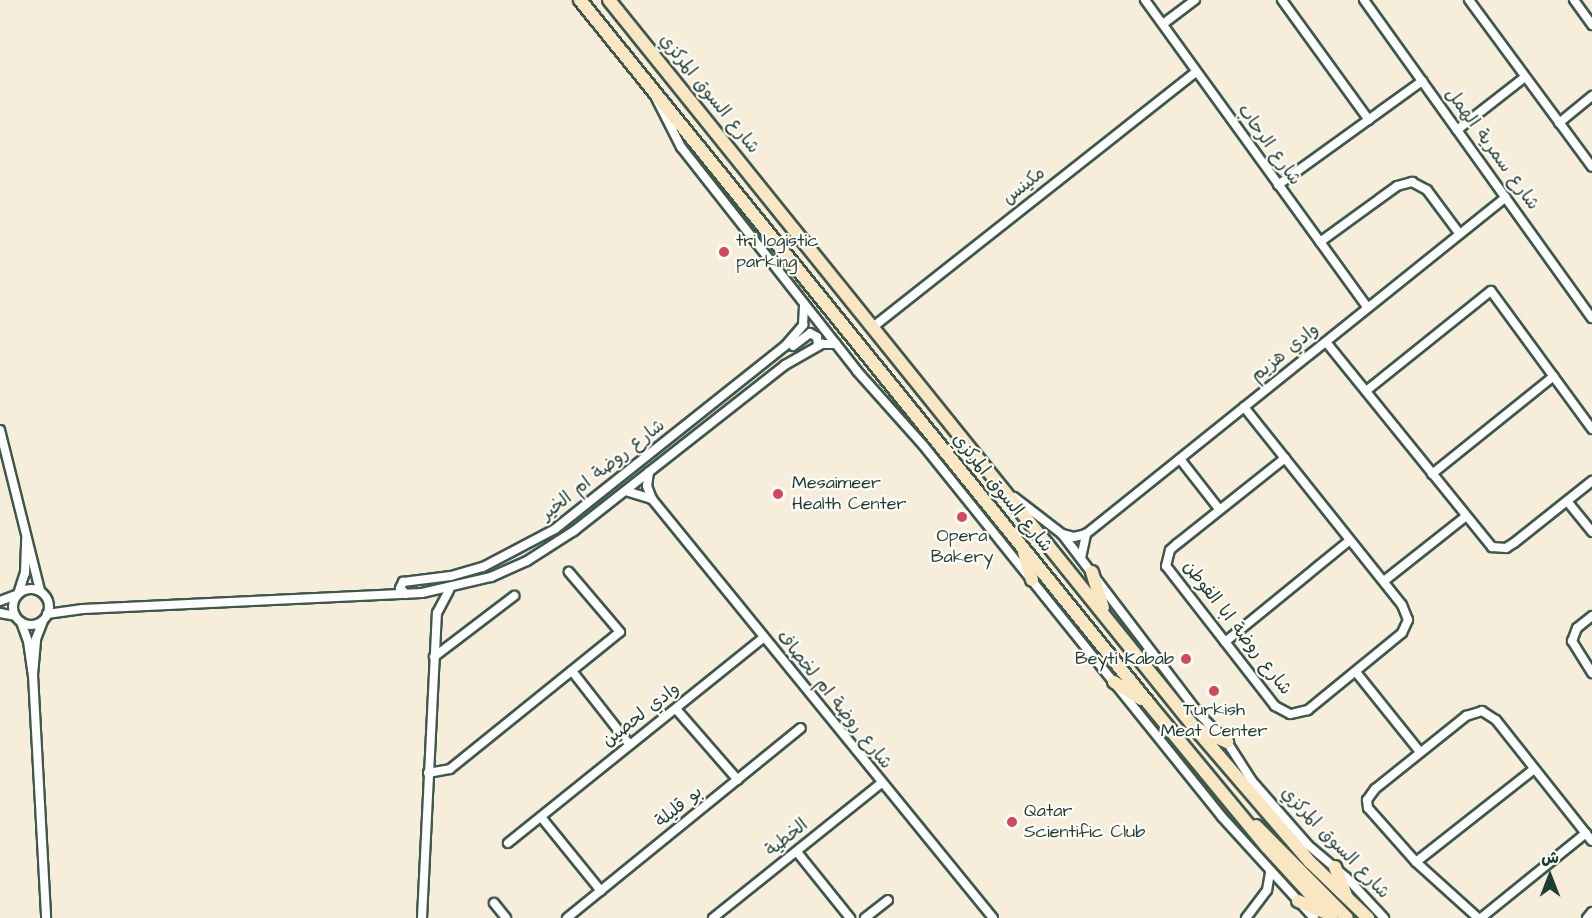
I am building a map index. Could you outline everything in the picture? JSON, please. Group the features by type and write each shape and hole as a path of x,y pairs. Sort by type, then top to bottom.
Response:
{"main road":[{"name":"شارع السوق المركزي","path":"580,0 1149,704 1329,916"},
{"name":"شارع السوق المركزي","path":"609,0 1106,614 1195,728 1310,862 1368,918"},
{"path":"1023,548 1032,580"},
{"path":"1092,572 1106,614"},
{"path":"1114,682 1149,704"},
{"path":"1195,728 1227,742"},
{"path":"1244,816 1275,841 1347,918"},
{"path":"1335,867 1347,900"},
{"path":"1298,901 1329,916"}],"street":[{"name":"شارع الرحاب","path":"1145,0 1368,308"},
{"path":"1163,24 1195,0"},
{"path":"1282,0 1369,120"},
{"name":"شارع سمرية الهمل","path":"1365,0 1592,316"},
{"path":"1469,0 1592,168"},
{"path":"1574,0 1592,25"},
{"name":"مكينس","path":"873,327 1196,72"},
{"path":"1457,130 1525,77"},
{"path":"1278,185 1422,81"},
{"name":"شارع السوق المركزي","path":"650,85 674,137 803,303 1270,873 1314,918"},
{"path":"1559,123 1592,96"},
{"path":"1320,242 1397,186 1412,182 1427,190 1459,233"},
{"name":"وادي هزيم","path":"1086,534 1506,197"},
{"path":"1366,392 1491,291 1592,429"},
{"name":"شارع روضة ام الخير","path":"803,303 806,316 801,329 770,360 542,537 468,572 403,582 400,588 406,594 450,589 491,577 527,561 626,491 775,372 818,345 836,344"},
{"path":"770,360 786,352 808,334 817,337 818,345"},
{"path":"1326,342 1465,517 1487,543 1498,549 1514,543 1592,481"},
{"path":"1432,474 1554,376"},
{"name":"شارع روضة ابا الفوطن","path":"1244,407 1384,581 1407,613 1407,627 1356,672 1308,710 1290,714 1275,706 1166,566 1170,550 1285,458"},
{"path":"0,430 40,591 48,602 46,616 36,639 33,675"},
{"path":"1180,459 1220,509"},
{"path":"649,472 647,486 652,499"},
{"path":"626,491 640,492 652,499"},
{"name":"شارع السوق المركزي","path":"1007,492 1062,534 1200,715 1227,742 1252,782 1308,845 1335,867 1384,918"},
{"name":"شارع روضة ام لخصاف","path":"652,499 880,784 993,918"},
{"path":"1568,501 1592,532"},
{"path":"1384,581 1465,517"},
{"path":"1062,534 1074,537 1086,534 1081,558"},
{"path":"26,539 25,573 12,607 28,641 33,675 46,918"},
{"path":"1225,642 1350,540"},
{"path":"428,773 450,769 620,632 569,572"},
{"path":"0,601 29,589 40,591"},
{"path":"436,613 450,589"},
{"path":"422,593 432,600 436,613 422,918"},
{"path":"0,613 33,624 46,616 83,609 406,594"},
{"path":"434,657 514,596"},
{"path":"1592,616 1577,628 1572,641 1578,656 1592,673"},
{"name":"وادي لحصين","path":"508,843 763,638"},
{"path":"572,671 629,744"},
{"path":"1356,672 1420,752"},
{"path":"676,709 738,780"},
{"path":"1586,833 1480,918 1416,862 1371,816 1367,800 1375,789 1466,716 1482,711 1496,720 1586,833 1592,841"},
{"name":"بو قليلة","path":"567,918 801,728"},
{"path":"1416,862 1534,768"},
{"name":"الخطية","path":"713,918 880,784"},
{"path":"541,817 601,891"},
{"path":"797,852 850,918"},
{"path":"1246,918 1265,894 1270,873"},
{"path":"1265,894 1285,889"},
{"path":"865,918 888,900"},
{"path":"494,903 506,918"},
{"path":"1587,918 1592,912"}],"place":[{"name":"tri logistic parking","path":"724,252"},
{"name":"Mesaimeer Health Center","path":"778,494"},
{"name":"Opera Bakery","path":"962,517"},
{"name":"Beyti Kabab","path":"1186,659"},
{"name":"Turkish Meat Center","path":"1214,691"},
{"name":"Qatar Scientific Club","path":"1012,822"}]}
